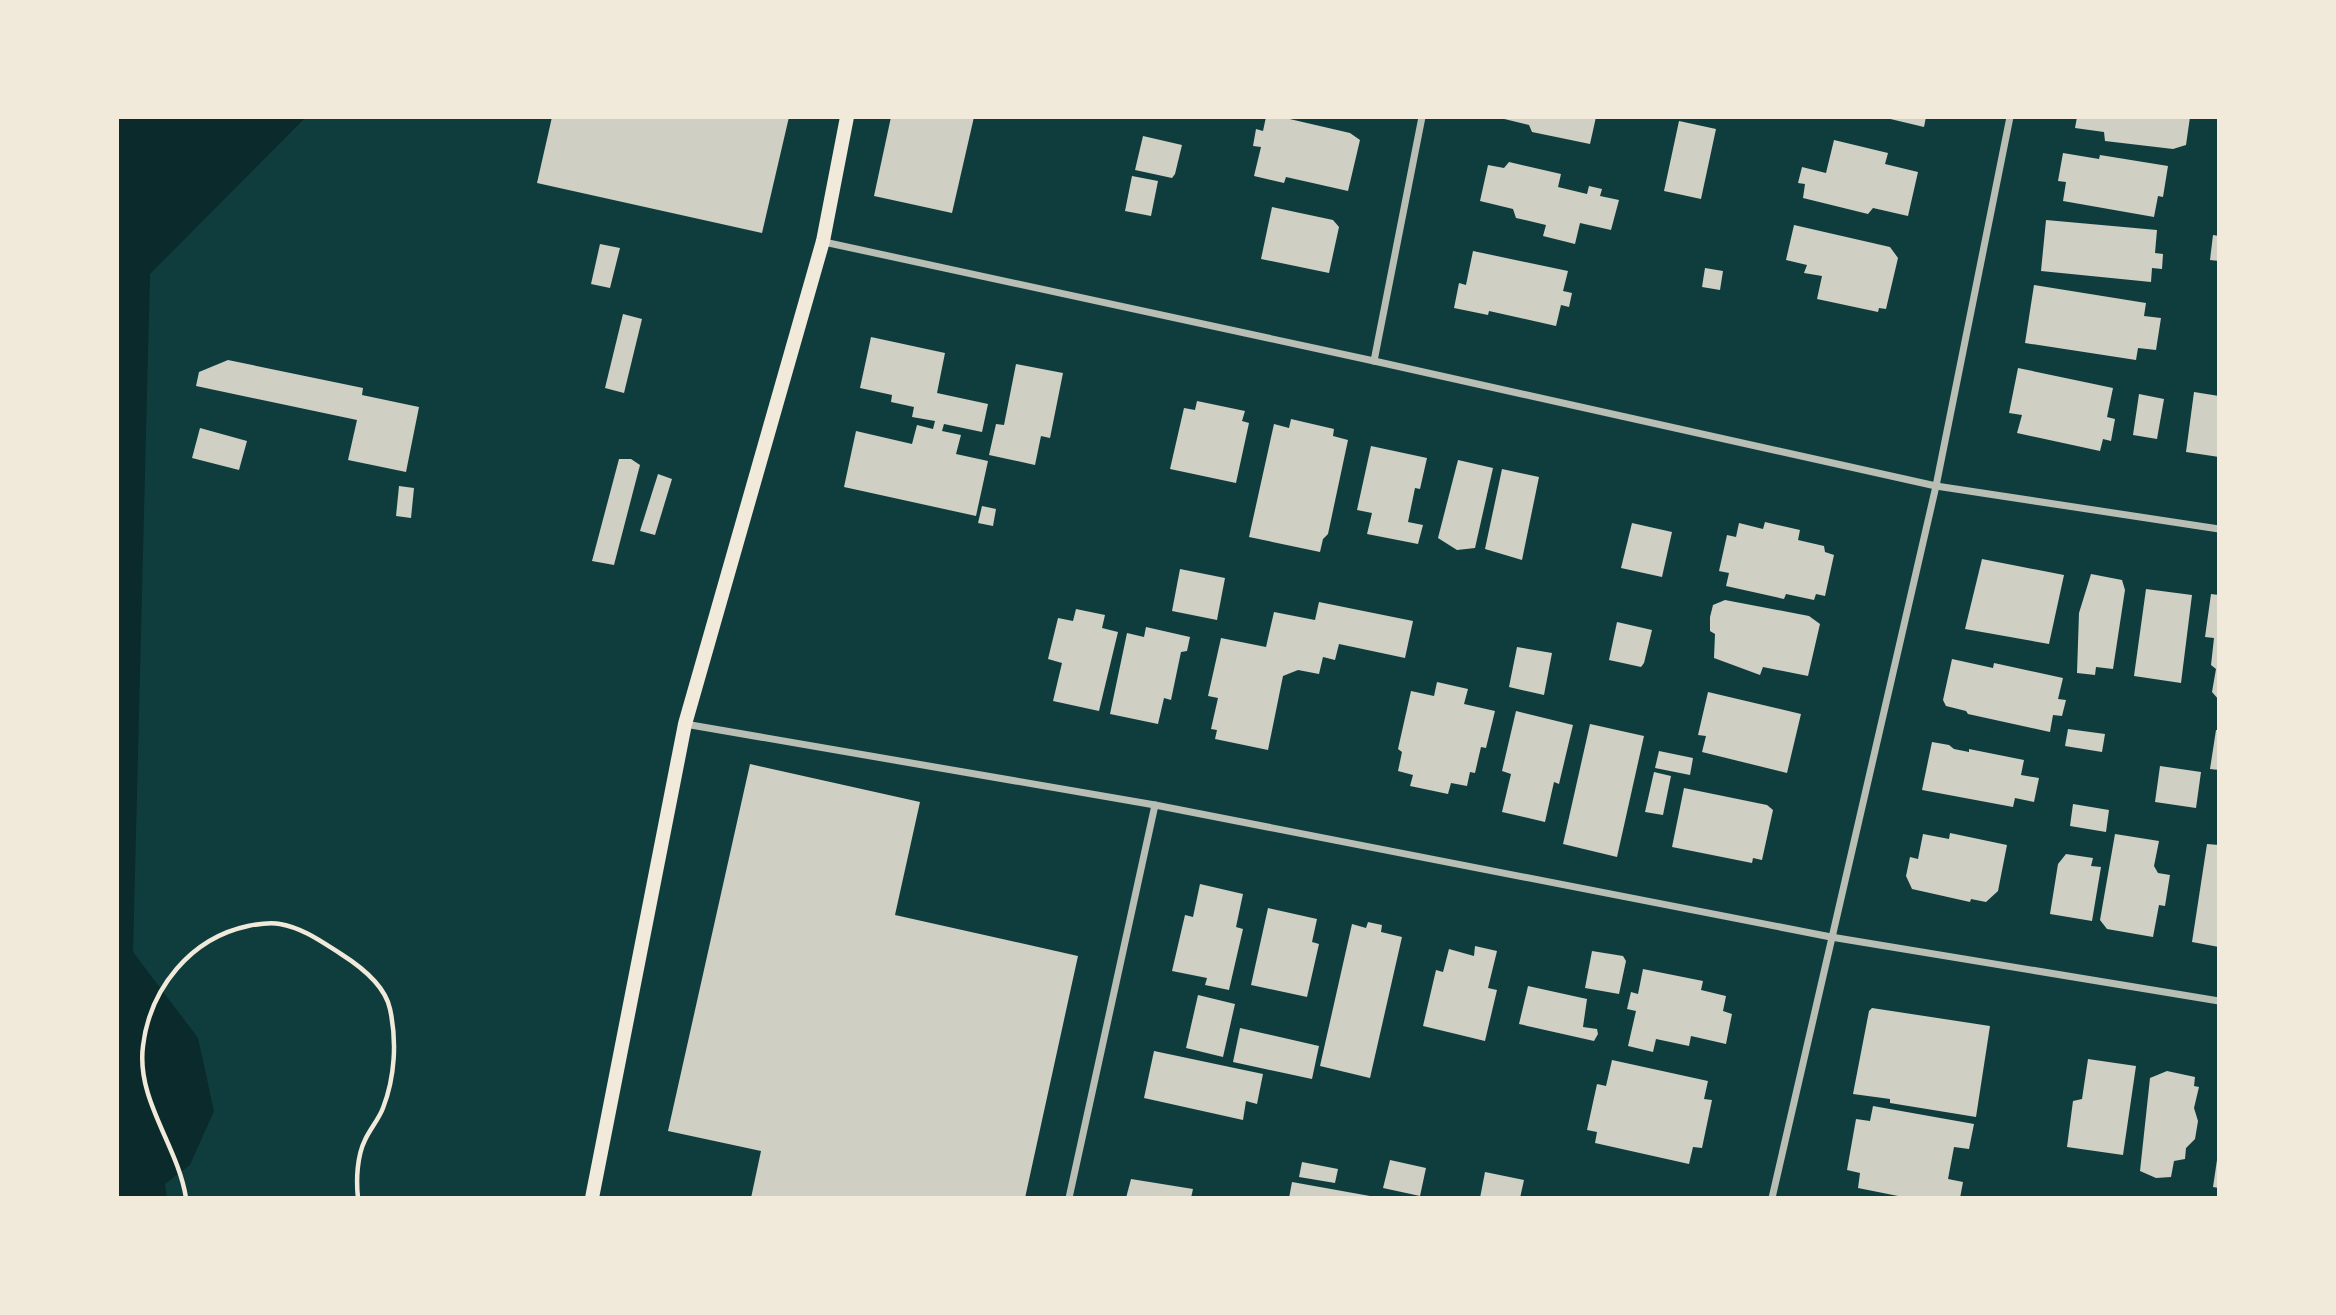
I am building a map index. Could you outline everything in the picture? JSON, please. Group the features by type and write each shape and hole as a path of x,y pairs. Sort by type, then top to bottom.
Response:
{"main road":[{"path":"592,1198 685,724 823,242 847,117"}],"street":[{"path":"1374,361 1422,117"},
{"path":"1772,1198 1936,486 2010,117"},
{"path":"823,242 1936,486 2219,529"},
{"path":"685,724 1155,805 1831,937 2219,1001"},
{"path":"1069,1198 1155,805"}],"path":[{"path":"186,1198 183,1181 150,1102 143,1047 150,1016 160,991 178,966 192,953 212,938 234,929 260,924 279,924 312,935 359,966 390,1006 393,1075 383,1110 363,1143 356,1187 358,1198"}],"water":[{"path":"117,117 306,117 150,274 133,952 198,1038 214,1111 190,1165 165,1184 167,1198 117,1198"}],"building":[{"path":"552,117 789,117 762,233 537,183"},
{"path":"891,117 974,117 952,213 874,196"},
{"path":"1266,117 1281,117 1350,133 1360,140 1348,191 1286,177 1284,183 1254,176 1261,147 1253,146 1256,129 1263,131"},
{"path":"1496,117 1596,117 1590,144 1532,132 1529,125"},
{"path":"1882,117 1926,117 1924,127"},
{"path":"2077,117 2190,117 2186,145 2173,149 2105,141 2104,132 2075,128"},
{"path":"1679,121 1716,129 1701,199 1664,191"},
{"path":"1143,136 1182,145 1172,178 1135,170"},
{"path":"1834,140 1888,153 1885,164 1918,172 1908,216 1873,208 1868,214 1803,198 1805,184 1798,183 1802,167 1826,173"},
{"path":"2063,153 2099,159 2100,155 2168,166 2163,197 2158,196 2154,217 2063,201 2066,182 2058,181"},
{"path":"1509,162 1561,174 1558,187 1587,194 1589,186 1602,189 1600,196 1619,200 1611,230 1580,223 1575,244 1543,236 1546,225 1516,218 1513,209 1480,201 1488,165 1504,168"},
{"path":"1132,176 1158,181 1151,216 1125,211"},
{"path":"1272,207 1333,220 1339,227 1329,273 1261,259"},
{"path":"2046,220 2157,230 2155,253 2163,254 2162,269 2152,268 2151,282 2041,271"},
{"path":"1794,225 1890,247 1898,258 1886,309 1879,308 1878,312 1817,299 1822,276 1804,273 1807,265 1786,260"},
{"path":"2213,235 2219,236 2219,261 2210,260"},
{"path":"600,244 620,248 610,288 591,284"},
{"path":"1473,251 1568,271 1563,291 1572,293 1569,307 1561,305 1556,326 1489,311 1488,315 1454,308 1459,283 1466,285"},
{"path":"1705,268 1723,271 1720,290 1702,287"},
{"path":"2034,285 2146,303 2144,316 2161,318 2156,350 2138,348 2136,360 2025,343"},
{"path":"623,314 642,319 624,393 605,388"},
{"path":"871,337 945,353 937,393 988,404 982,432 944,424 942,431 961,435 956,454 988,461 976,516 844,487 856,431 912,444 917,425 933,429 935,421 912,417 914,407 891,402 892,395 860,388"},
{"path":"228,360 363,388 362,395 419,407 406,472 348,460 357,420 196,386 199,372"},
{"path":"1016,364 1063,373 1050,438 1041,436 1035,465 989,455 996,424 1004,425"},
{"path":"2018,368 2113,388 2107,417 2115,419 2111,441 2103,439 2100,451 2017,433 2022,415 2009,413"},
{"path":"2194,392 2219,396 2219,457 2186,452"},
{"path":"2139,394 2164,399 2157,439 2133,435"},
{"path":"1197,401 1245,411 1242,421 1249,423 1236,483 1170,469 1184,408 1195,410"},
{"path":"1291,419 1334,429 1333,436 1348,440 1328,534 1323,539 1320,552 1249,537 1274,424 1289,428"},
{"path":"200,428 247,441 239,470 192,458"},
{"path":"1371,446 1427,458 1420,489 1415,488 1408,522 1423,525 1418,544 1367,534 1372,513 1357,510"},
{"path":"619,459 631,459 640,465 614,565 592,561"},
{"path":"1458,460 1493,468 1475,548 1457,550 1438,538"},
{"path":"1502,469 1539,477 1522,560 1485,549"},
{"path":"658,474 672,479 655,535 640,531"},
{"path":"399,486 414,488 411,518 396,516"},
{"path":"982,506 996,509 993,526 978,523"},
{"path":"1765,522 1800,530 1798,540 1824,546 1825,552 1834,555 1825,596 1816,594 1814,600 1786,594 1784,599 1726,586 1729,573 1719,571 1727,535 1736,537 1739,523 1763,529"},
{"path":"1632,523 1672,532 1662,577 1621,568"},
{"path":"1982,559 2064,575 2049,644 1965,629"},
{"path":"1180,569 1225,578 1217,620 1172,611"},
{"path":"2091,574 2122,580 2125,590 2113,669 2096,667 2095,675 2077,673 2079,613"},
{"path":"2146,589 2192,595 2181,683 2134,676"},
{"path":"2211,594 2219,595 2219,700 2212,692 2216,669 2211,665 2214,638 2205,637"},
{"path":"1725,600 1809,616 1820,624 1808,676 1763,667 1760,675 1714,658 1715,634 1710,631 1710,617 1713,605"},
{"path":"1319,602 1413,621 1405,658 1339,644 1335,660 1323,657 1319,674 1298,670 1283,676 1268,750 1215,739 1217,730 1211,729 1218,698 1208,696 1221,638 1266,647 1274,612 1315,620"},
{"path":"1076,609 1105,615 1102,628 1118,632 1099,711 1053,701 1062,663 1048,659 1058,618 1073,621"},
{"path":"1617,622 1652,630 1641,667 1609,660"},
{"path":"1146,627 1190,637 1187,651 1181,652 1171,700 1164,698 1158,724 1110,714 1127,633 1144,637"},
{"path":"1517,647 1552,653 1544,695 1509,687"},
{"path":"1952,659 1993,668 1994,663 2063,678 2058,699 2066,700 2062,716 2053,715 2050,732 1968,714 1966,711 1946,706 1943,700"},
{"path":"1437,682 1468,689 1464,704 1495,711 1486,748 1481,747 1475,773 1470,772 1467,786 1451,783 1448,794 1410,786 1413,775 1398,771 1402,752 1398,749 1411,691 1434,696"},
{"path":"1708,692 1801,714 1787,773 1702,752 1706,736 1698,735"},
{"path":"1516,711 1573,725 1559,784 1554,782 1545,822 1502,812 1511,774 1502,771"},
{"path":"1590,724 1644,736 1617,857 1563,844"},
{"path":"2068,729 2105,734 2102,752 2065,746"},
{"path":"2216,730 2219,730 2219,770 2210,769"},
{"path":"1932,742 1969,752 1969,749 2024,760 2021,775 2039,778 2034,802 2015,798 2013,807 1922,790"},
{"path":"1659,751 1693,758 1690,775 1655,768"},
{"path":"750,764 920,802 895,915 1078,956 1025,1198 751,1198 761,1151 668,1131"},
{"path":"2160,766 2201,772 2196,808 2155,802"},
{"path":"1654,772 1671,776 1663,815 1645,812"},
{"path":"1684,788 1767,805 1773,810 1762,860 1753,858 1752,863 1672,847"},
{"path":"2073,804 2109,810 2106,832 2070,826"},
{"path":"1950,833 2007,845 1998,891 1986,902 1971,899 1970,902 1912,889 1906,876 1910,857 1918,859 1923,834 1949,839"},
{"path":"2115,834 2159,841 2154,866 2158,873 2170,875 2165,906 2159,905 2153,937 2107,929 2100,920"},
{"path":"2207,844 2219,845 2219,947 2192,942"},
{"path":"2066,854 2093,858 2091,866 2101,867 2092,921 2050,914 2058,864"},
{"path":"1200,884 1243,894 1236,927 1243,929 1229,990 1205,985 1207,978 1172,971 1185,915 1193,917"},
{"path":"1268,908 1317,919 1312,942 1319,944 1307,997 1251,985"},
{"path":"1368,922 1382,925 1381,932 1402,937 1370,1078 1320,1066 1352,924 1366,928"},
{"path":"1475,946 1497,951 1488,988 1497,990 1485,1041 1423,1026 1436,970 1443,972 1449,949 1474,956"},
{"path":"1592,951 1623,956 1626,961 1619,994 1585,988"},
{"path":"1643,969 1703,981 1701,990 1726,996 1723,1011 1732,1014 1726,1044 1691,1036 1689,1046 1656,1039 1653,1052 1628,1046 1636,1011 1627,1009 1631,992 1638,994"},
{"path":"1528,986 1587,999 1583,1027 1597,1029 1598,1034 1594,1041 1519,1024"},
{"path":"1198,995 1235,1004 1223,1057 1186,1048"},
{"path":"1872,1008 1990,1026 1976,1117 1853,1094 1869,1011"},
{"path":"1240,1028 1319,1046 1312,1079 1233,1062"},
{"path":"1154,1051 1263,1074 1257,1104 1246,1101 1243,1120 1144,1098"},
{"path":"2088,1059 2136,1066 2123,1155 2067,1147 2073,1101 2082,1099"},
{"path":"1612,1060 1708,1081 1704,1099 1712,1100 1702,1148 1693,1147 1689,1164 1595,1143 1597,1132 1587,1130 1597,1084 1606,1086"},
{"path":"2167,1071 2195,1077 2194,1086 2199,1087 2194,1108 2198,1121 2195,1139 2186,1148 2185,1159 2174,1161 2171,1177 2156,1178 2140,1171 2150,1078"},
{"path":"1873,1106 1974,1124 1969,1149 1954,1147 1948,1179 1963,1182 1960,1198 1908,1198 1858,1188 1860,1173 1847,1170 1856,1119 1870,1121"},
{"path":"1390,1160 1426,1168 1420,1196 1383,1188"},
{"path":"2219,1160 2219,1188 2213,1187"},
{"path":"1302,1162 1338,1169 1335,1183 1299,1177"},
{"path":"1485,1172 1524,1180 1520,1198 1480,1198"},
{"path":"1131,1179 1193,1189 1191,1198 1126,1198"},
{"path":"1292,1182 1370,1196 1370,1198 1289,1198"}]}
